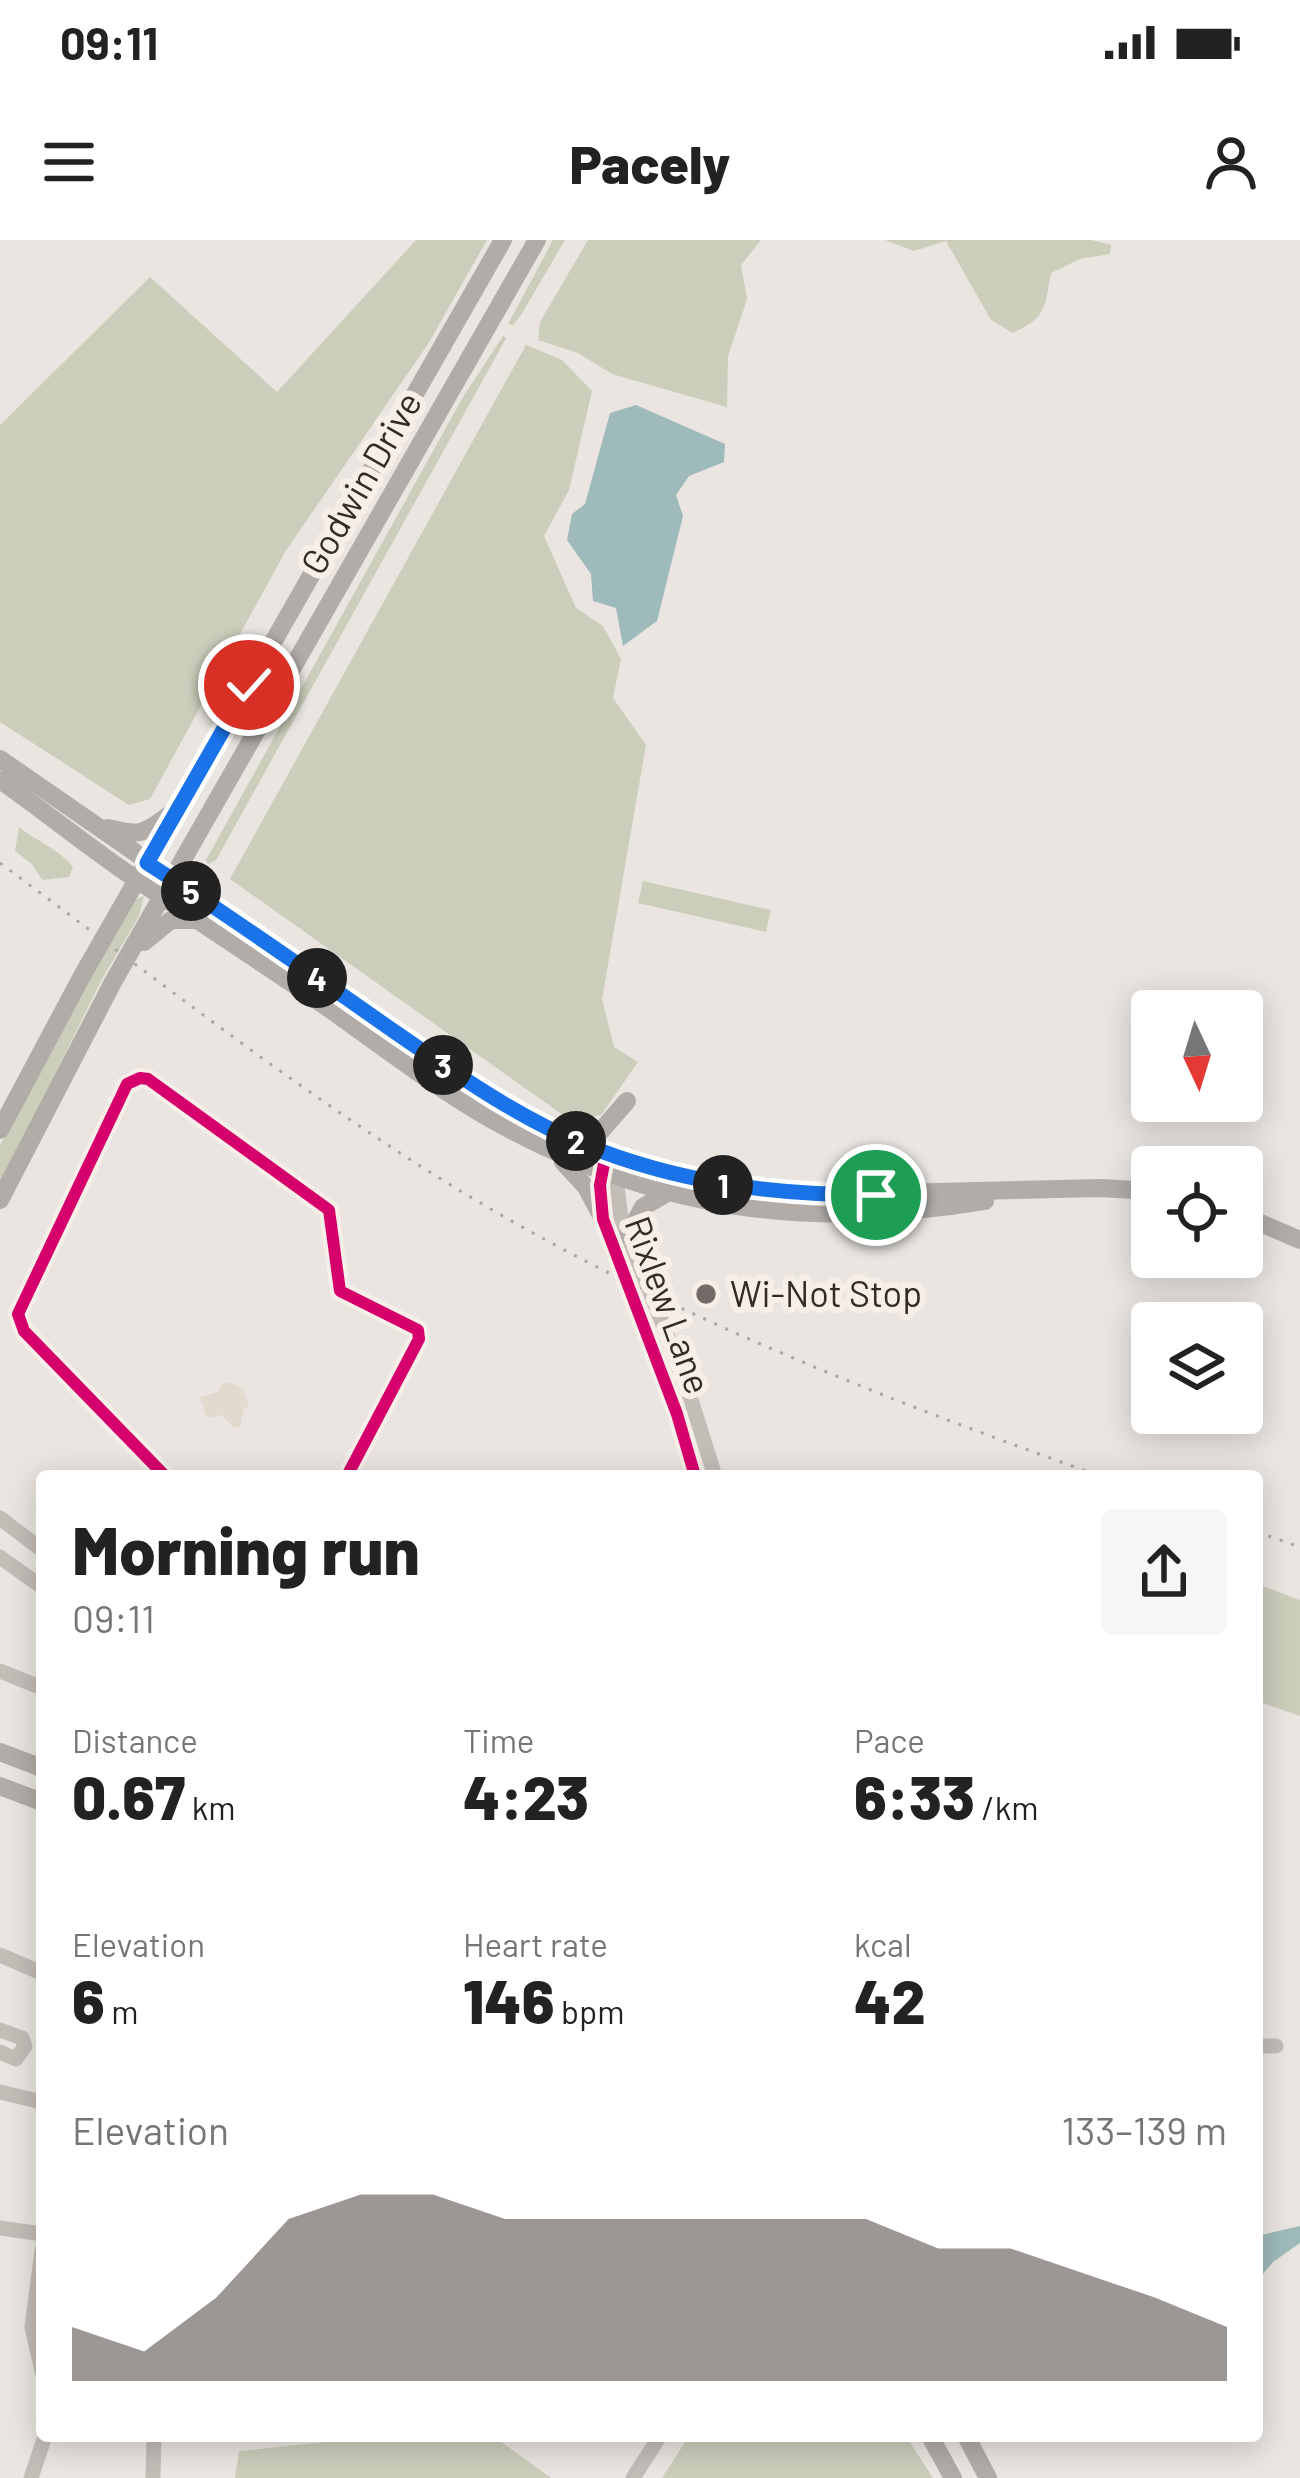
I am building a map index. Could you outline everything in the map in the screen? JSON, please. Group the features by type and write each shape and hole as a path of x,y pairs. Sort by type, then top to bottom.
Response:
{"main road":[{"name":"Godwin Drive","path":"0,1130 503,240"},
{"name":"Godwin Drive","path":"0,1200 128,957 537,240"},
{"path":"0,759 142,872 473,1086 667,1193 750,1210 843,1216 954,1206 1019,1193"},
{"path":"0,781 91,832 143,833 182,803"},
{"path":"91,832 115,874 121,909"},
{"path":"168,887 210,926 468,1105 539,1145 574,1173 603,1219"},
{"path":"128,957 171,920 189,918 210,926"},
{"path":"569,1137 600,1132 627,1100"},
{"path":"539,1145 610,1164 779,1193 1131,1190"},
{"path":"628,1235 638,1211 667,1193"},
{"path":"1263,1224 1300,1240"},
{"path":"0,1752 36,1766"},
{"path":"0,1786 36,1800"},
{"path":"933,2442 953,2478"},
{"path":"969,2442 988,2478"}],"street":[{"path":"159,1470 24,1331 18,1314 127,1084 140,1078 148,1079 329,1210 340,1291 418,1330 419,1339 350,1470"},
{"name":"Rixlew Lane","path":"610,1164 603,1219 677,1414 693,1470"},
{"name":"Rixlew Lane","path":"610,1164 628,1235 684,1377 714,1470"},
{"path":"0,1518 36,1545"},
{"path":"0,1557 36,1583"},
{"path":"0,1671 36,1686"},
{"path":"0,1955 36,1970"},
{"path":"0,2030 22,2038 26,2046 16,2059 0,2052"},
{"path":"1263,2046 1276,2046"},
{"path":"0,2092 36,2101"},
{"path":"0,2228 36,2233"},
{"path":"36,2297 32,2327 36,2345"},
{"path":"31,2478 43,2442"},
{"path":"153,2478 154,2442"},
{"path":"633,2478 656,2442"}],"green space":[{"path":"416,240 487,240 428,344 285,552 150,799 129,805 0,722 0,425 150,277 277,392"},
{"path":"553,240 565,240 521,315 513,325 508,324"},
{"path":"588,240 761,240 741,265 747,299 728,356 727,407 612,374 578,353 538,340 540,322"},
{"path":"885,240 1091,240 1111,245 1110,254 1080,259 1051,273 1042,310 1013,333 991,320 946,241 914,251"},
{"path":"503,336 499,351 216,860 208,864 206,860 463,397"},
{"path":"526,345 562,360 592,391 569,490 544,536 576,608 603,626 621,659 613,698 646,745 602,999 614,1047 638,1062 601,1115 570,1120 230,879"},
{"path":"19,827 73,867 69,877 42,880 15,851"},
{"path":"643,881 771,910 766,932 638,903"},
{"path":"144,896 139,916 101,981 0,1186 0,1145 132,901"},
{"path":"1263,1586 1300,1600 1300,1716 1263,1703"},
{"path":"325,2442 501,2442 551,2478 235,2478 239,2451"},
{"path":"685,2442 910,2442 933,2478 662,2478"}],"shaded area":[{"path":"230,1382 244,1390 249,1407 244,1408 240,1426 234,1428 222,1415 207,1418 200,1397"}],"water":[{"path":"636,405 725,444 724,462 689,476 676,495 683,516 657,621 623,646 616,608 593,601 591,574 567,540 572,514 585,504 610,413"},
{"path":"1300,2226 1300,2243 1263,2274 1263,2235"}],"railway":[{"path":"0,863 316,1097 515,1223 657,1297 802,1362 1084,1470"},
{"path":"1263,1534 1300,1547"}],"cycle path":[{"path":"159,1470 24,1331 18,1314 127,1084 140,1078 148,1079 329,1210 340,1291 418,1330 419,1339 350,1470"},
{"path":"606,1153 600,1185 603,1219 677,1414 693,1470"}],"place":[{"name":"Wi-Not Stop","path":"706,1294"}],"route":[{"path":"249,685 147,863 473,1086 549,1128 634,1162 733,1187 876,1195"}]}
